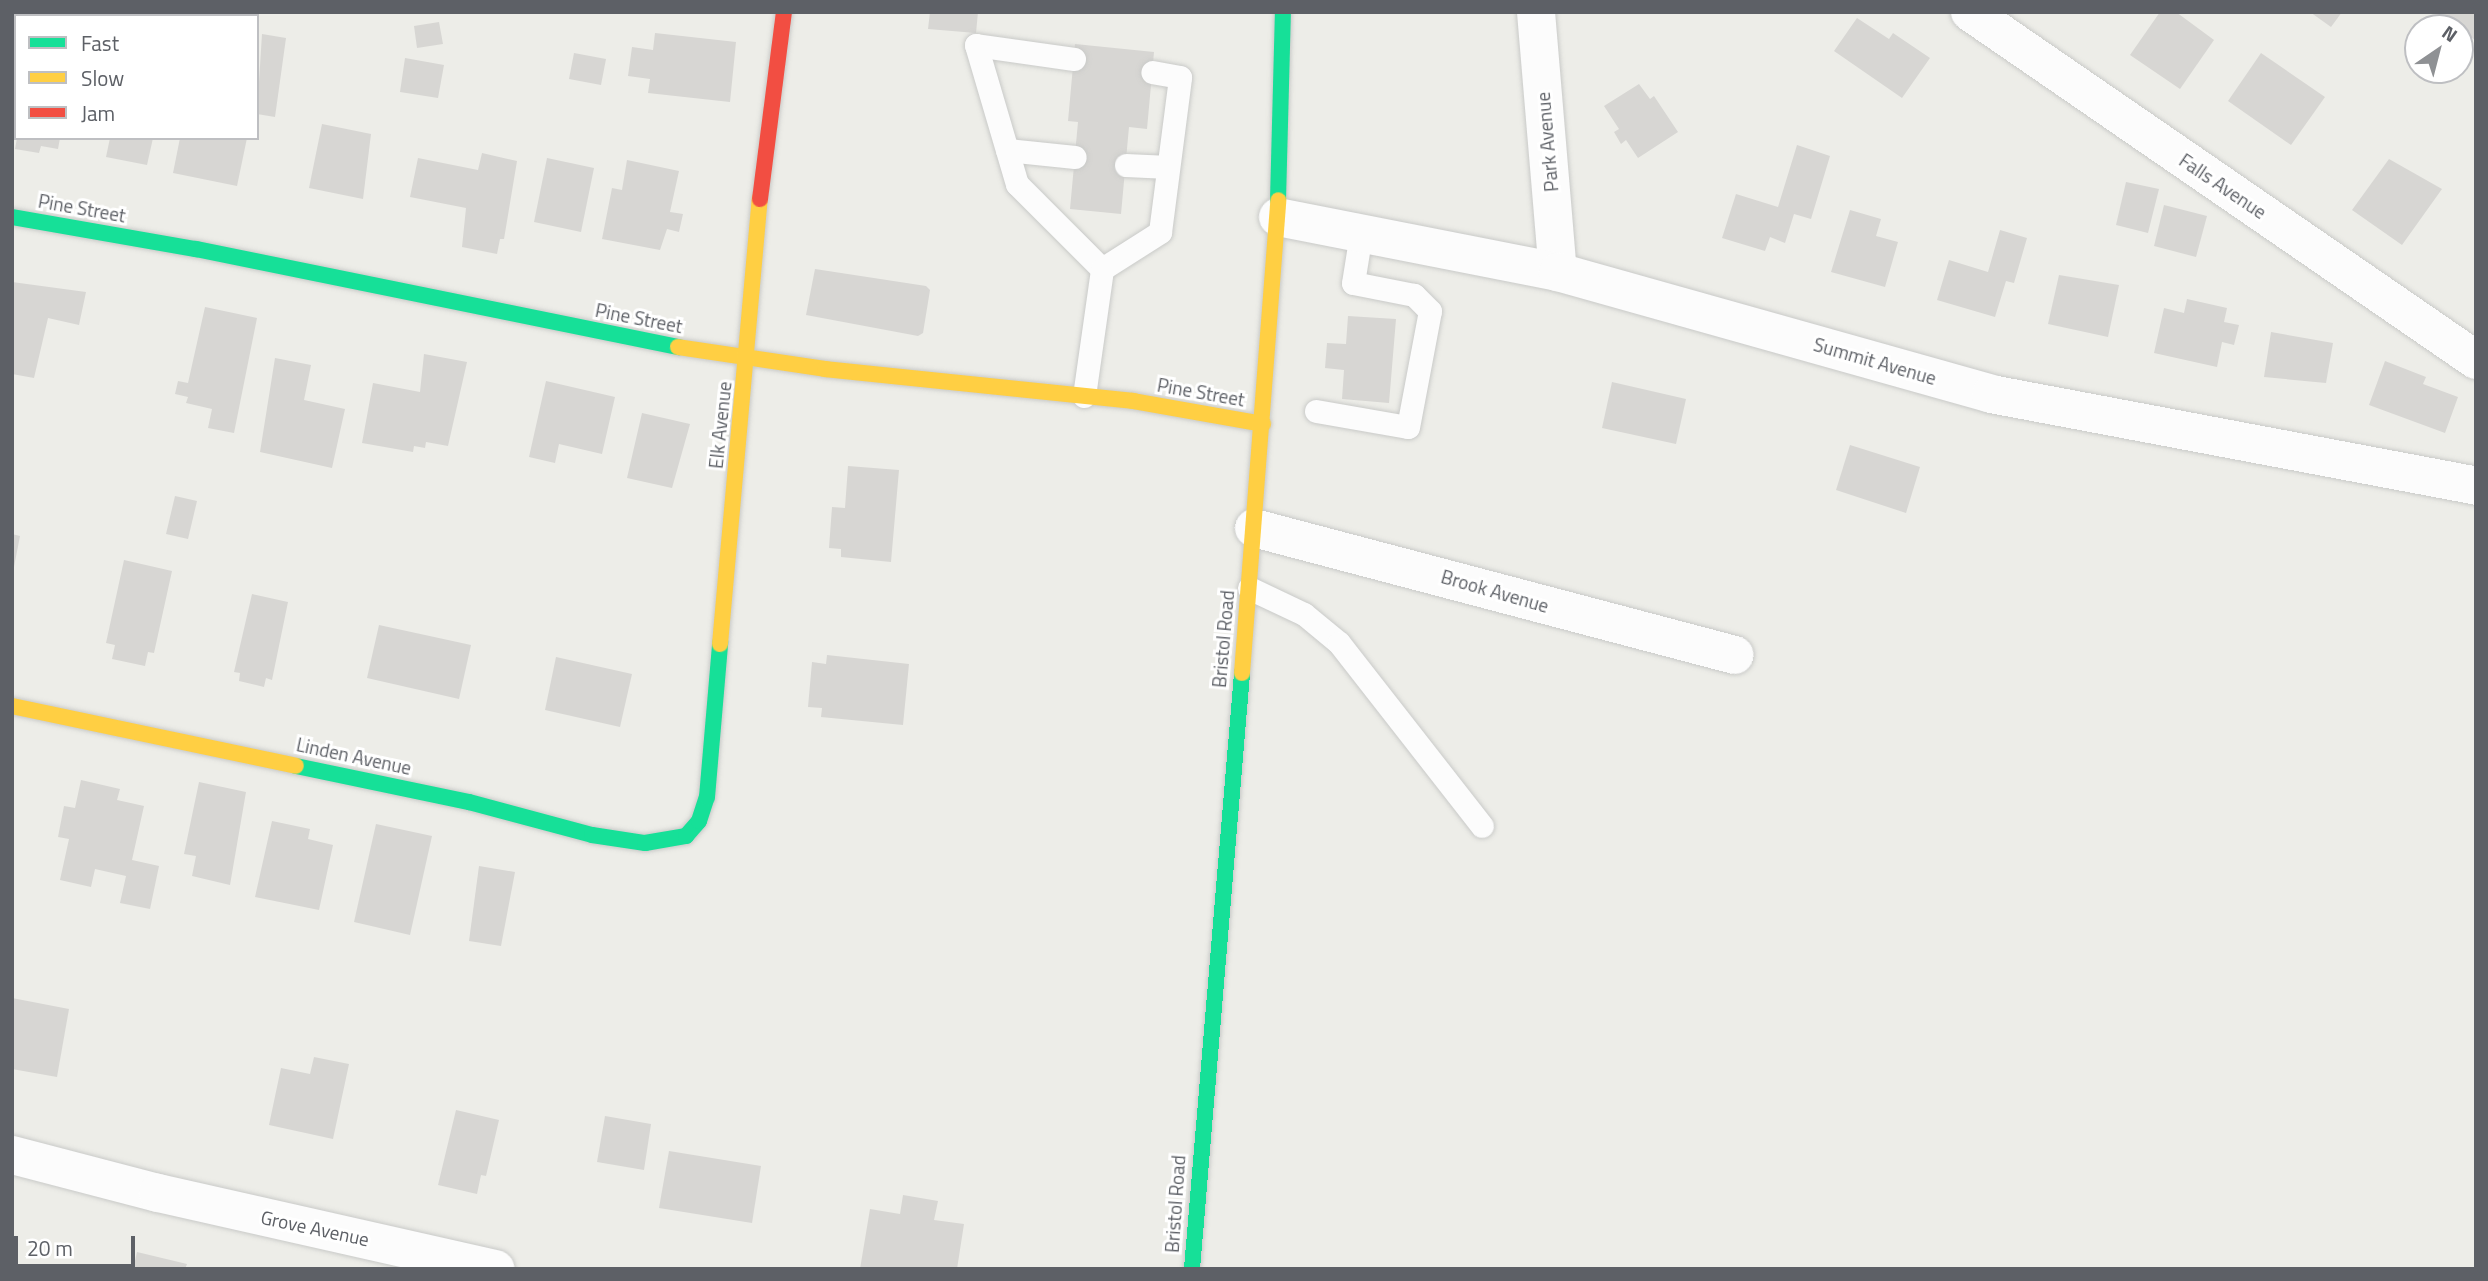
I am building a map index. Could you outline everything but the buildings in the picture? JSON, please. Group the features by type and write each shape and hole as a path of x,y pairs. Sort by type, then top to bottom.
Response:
{"street":[{"name":"Elk Avenue","path":"686,836 699,821 707,797 756,234 784,12"},
{"name":"Bristol Road","path":"1192,1269 1278,218 1283,12"},
{"name":"Park Avenue","path":"1536,12 1558,272"},
{"name":"Falls Avenue","path":"1970,12 2476,360"},
{"name":"Pine Street","path":"12,217 196,249 658,344 747,358 1084,396 1263,424"},
{"name":"Summit Avenue","path":"1278,218 1558,272 1991,394 2476,486"},
{"name":"Brook Avenue","path":"1254,528 1735,655"},
{"name":"Linden Avenue","path":"12,706 456,799 592,835 645,843 686,836"},
{"name":"Grove Avenue","path":"12,1155 158,1193 496,1269"}],"lane":[{"path":"1074,59 976,45 1017,184 1102,269"},
{"path":"1084,396 1102,269 1160,232 1180,77 1152,72"},
{"path":"1007,150 1075,157"},
{"path":"1126,165 1168,167"},
{"path":"1316,411 1408,427 1430,311 1414,295 1353,283 1361,233"},
{"path":"1249,588 1304,614 1339,643 1482,826"}],"traffic: fast":[{"path":"1278,200 1283,12"},
{"path":"12,217 196,249 678,347"},
{"path":"296,766 469,802 592,835 645,843 686,836 699,821 707,797 720,644"},
{"path":"1192,1269 1242,673"}],"traffic: slow":[{"path":"720,644 760,199"},
{"path":"1242,673 1278,200"},
{"path":"678,347 825,369 1133,401 1263,424"},
{"path":"12,706 296,766"}],"traffic: jam":[{"path":"760,199 784,12"}]}
